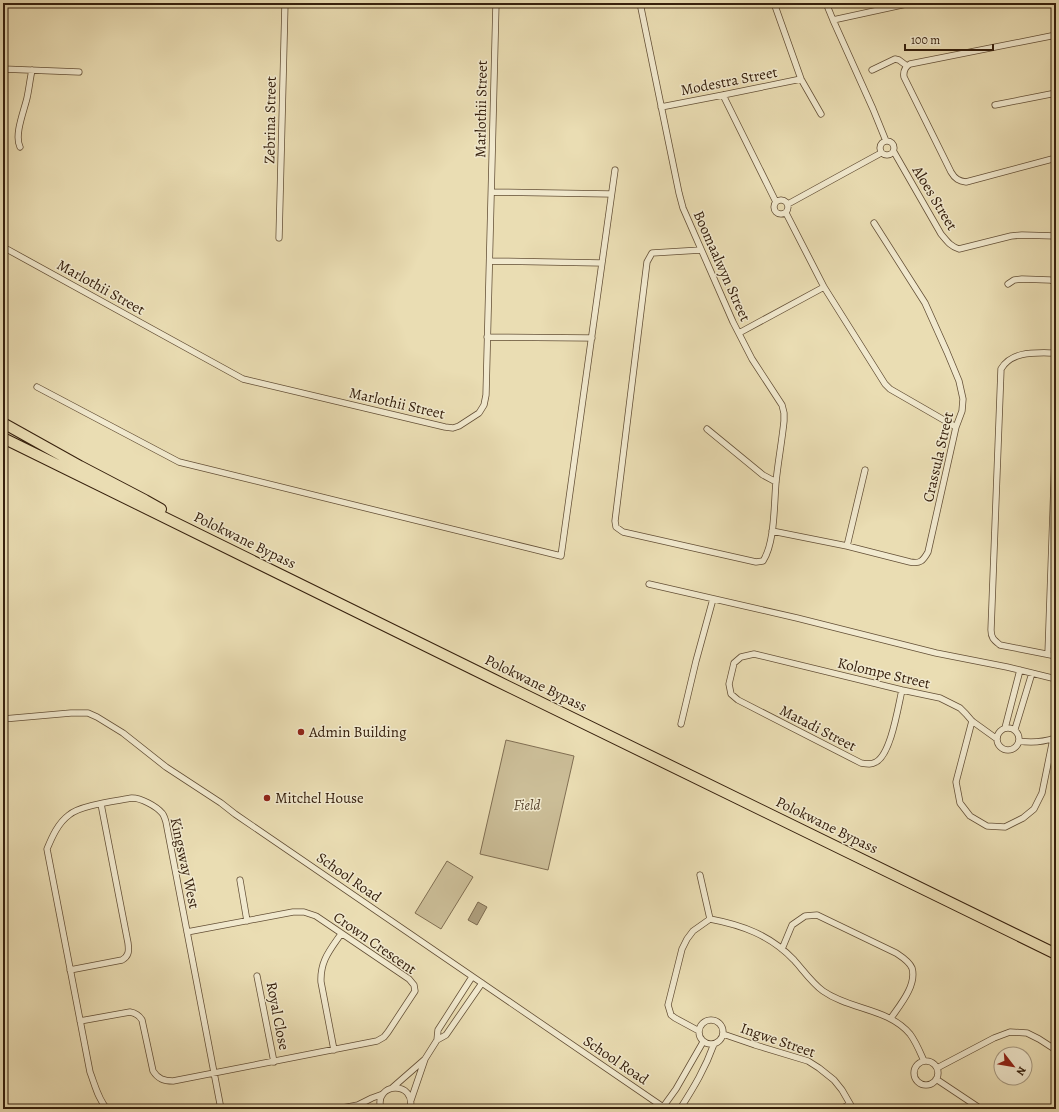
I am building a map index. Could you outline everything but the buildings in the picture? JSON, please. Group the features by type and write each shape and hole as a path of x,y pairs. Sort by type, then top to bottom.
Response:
{"highway":[{"path":"3,423 80,466 157,506 163,510 169,519"},
{"name":"Polokwane Bypass","path":"3,438 502,684 1056,954"},
{"path":"3,443 47,464 93,483"}],"street":[{"name":"Zebrina Street","path":"279,238 285,3"},
{"name":"Marlothii Street","path":"3,246 243,378 445,427 453,428 464,424 484,406 486,395 496,3"},
{"name":"Boomaalwyn Street","path":"640,3 683,208 733,322 752,359 782,405 784,413 772,531 763,561 756,562 623,532 616,527 615,521 647,262 652,252 701,250"},
{"path":"774,3 801,79 821,114"},
{"path":"826,3 886,141"},
{"path":"833,20 900,4 911,3"},
{"path":"1056,34 910,64 903,73 951,172 956,179 961,182 966,182 1056,158"},
{"path":"872,70 895,59 899,60 906,68"},
{"path":"3,69 79,72"},
{"path":"20,147 18,139 20,124 28,94 32,70"},
{"name":"Modestra Street","path":"661,107 723,96 801,79"},
{"path":"995,105 1056,93"},
{"path":"723,96 776,202 774,207 777,213 786,213"},
{"path":"886,141 891,142 894,145 894,152 887,156 881,152 880,146 886,141"},
{"path":"788,204 881,152"},
{"name":"Aloes Street","path":"894,152 941,234 949,244 954,247 959,249 1011,236 1056,236"},
{"path":"37,387 179,462 561,556 615,170"},
{"path":"492,192 611,194"},
{"path":"776,202 782,200 787,202 789,209 786,213"},
{"path":"786,213 824,286 885,384 890,389 956,428"},
{"name":"Crassula Street","path":"772,531 847,546 917,563 924,559 928,552 956,428 962,411 963,399 959,381 948,352 924,303 874,223"},
{"path":"490,261 602,263"},
{"path":"1008,284 1014,280 1022,279 1050,280 1056,282"},
{"path":"739,332 824,286"},
{"path":"487,337 592,338"},
{"path":"1056,353 1032,353 1022,355 1008,360 1001,369 991,630 991,636 1000,645 1056,656"},
{"path":"1048,654 1056,425"},
{"path":"707,429 763,475 776,482"},
{"path":"847,546 865,470"},
{"path":"649,584 797,618 936,653 1007,667 1056,679"},
{"path":"681,724 713,599"},
{"name":"Matadi Street","path":"754,654 741,657 734,663 729,684 731,694 738,700 861,763 870,764 878,761 884,753 889,743 902,690"},
{"name":"Kolompe Street","path":"754,654 940,698 960,708 972,721 997,739"},
{"path":"1004,728 1020,670"},
{"path":"1015,729 1032,673"},
{"name":"School Road","path":"3,719 71,713 88,713 98,717 123,733 166,767 221,803 664,1108"},
{"path":"972,721 956,782 957,793 960,803 970,816 987,826 1005,827 1023,818 1034,809 1042,793 1054,739 1028,742 1019,741"},
{"path":"1008,727 1015,729 1020,735 1017,746 1014,749 1006,750 1000,746 997,739 999,732 1004,728 1008,727"},
{"name":"Kingsway West","path":"107,1109 101,1101 90,1072 47,849 56,830 69,814 77,810 101,804 137,798 141,799 162,813 166,822 221,1109"},
{"path":"70,970 122,960 128,953 128,943 101,804"},
{"path":"700,875 710,919"},
{"path":"240,880 247,920"},
{"name":"Crown Crescent","path":"80,1021 134,1012 142,1020 153,1071 163,1080 173,1081 373,1043 381,1039 388,1032 415,991 414,985 409,979 316,916 304,912 292,912 187,932"},
{"path":"782,949 792,925 806,916 817,915 906,959 912,967 913,979 909,990 891,1018"},
{"path":"699,1031 671,1015 668,1005 682,949 693,931 710,919 731,923 756,932 782,949 823,991 847,1003 891,1018 910,1034 919,1048 924,1061"},
{"path":"334,1050 320,974 324,960 341,934"},
{"name":"Royal Close","path":"257,976 274,1062"},
{"path":"410,1109 411,1100 425,1059 437,1040 438,1030 472,977"},
{"path":"437,1040 446,1035 482,983"},
{"path":"712,1020 720,1024 722,1028 720,1040 714,1044 706,1044 703,1042 699,1031 705,1022 712,1020"},
{"path":"937,1068 994,1038 1010,1032 1027,1033 1056,1050"},
{"name":"Ingwe Street","path":"722,1034 808,1061 834,1080 842,1090 851,1106"},
{"path":"664,1108 703,1042"},
{"path":"680,1109 703,1072 714,1044"},
{"path":"338,1109 358,1105 383,1094 425,1059"},
{"path":"924,1061 932,1062 937,1068 938,1072 933,1083 926,1085 918,1082 914,1072 917,1065 924,1061"},
{"path":"936,1079 981,1109"},
{"path":"392,1088 403,1089 411,1100"},
{"path":"381,1109 380,1102 383,1094"},
{"path":"358,1105 370,1109"},
{"path":"841,1109 851,1106"}],"green space":[{"name":"Field","path":"506,740 574,756 548,870 480,854"},
{"path":"447,861 473,877 441,929 415,913"}],"shaded area":[{"path":"478,902 487,907 477,925 468,920"}],"place":[{"name":"Admin Building","path":"301,732"},
{"name":"Mitchel House","path":"267,798"}]}
